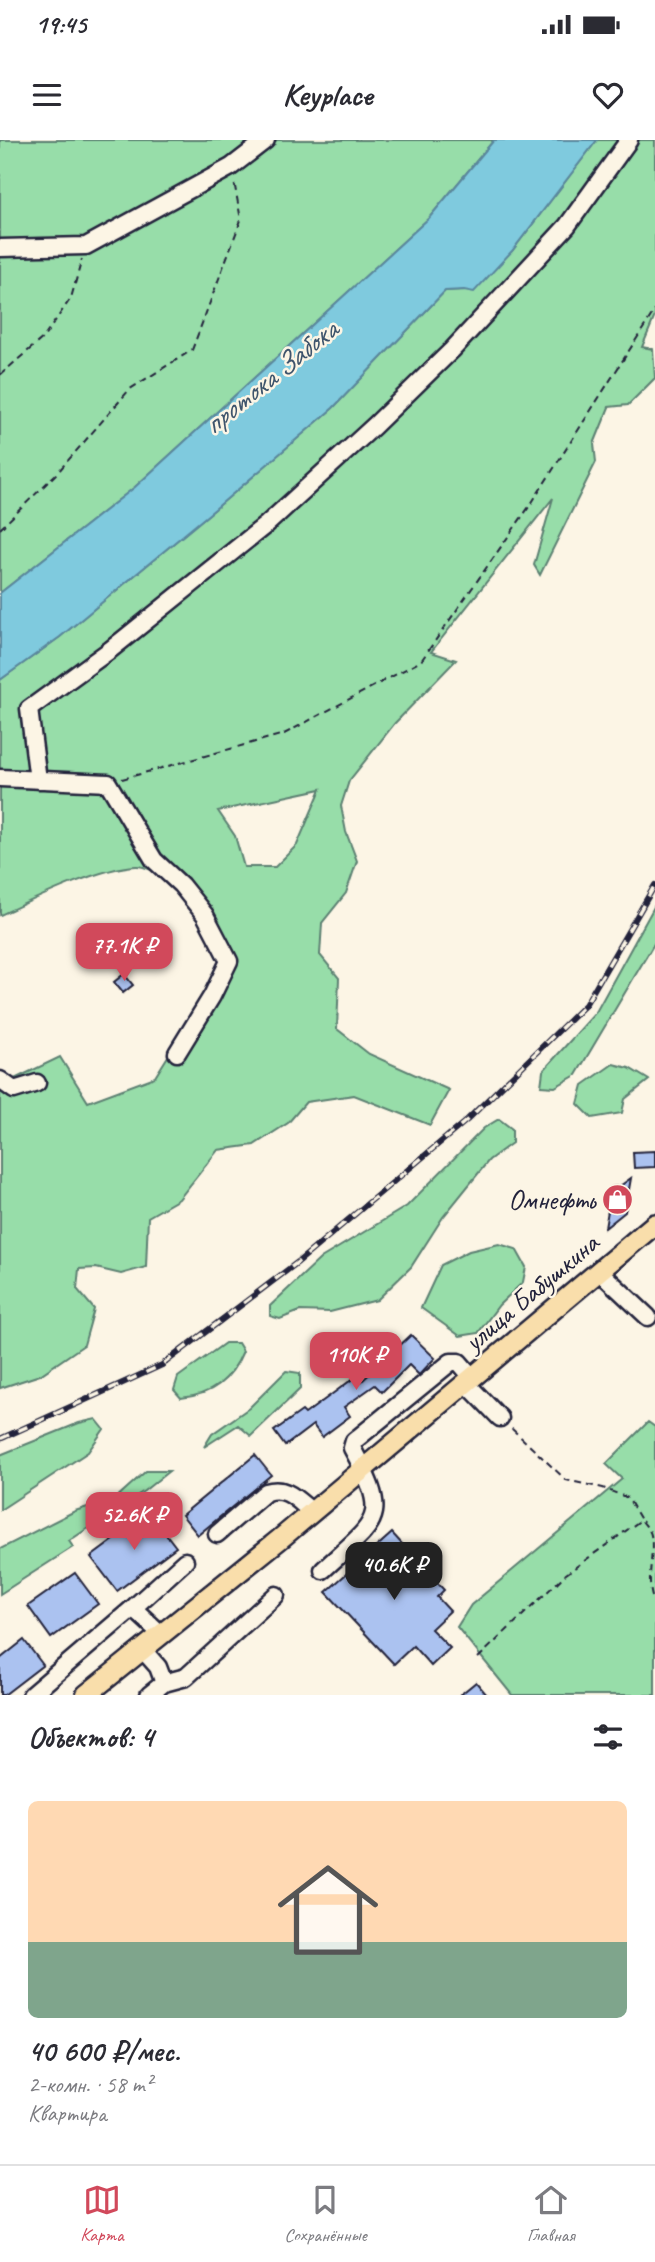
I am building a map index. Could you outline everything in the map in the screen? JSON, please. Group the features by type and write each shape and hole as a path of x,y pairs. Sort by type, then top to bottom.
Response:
{"main road":[{"name":"улица Бабушкина","path":"86,1695 312,1512 655,1224"}],"street":[{"path":"0,248 86,246 231,167 266,140"},
{"path":"38,780 29,709 110,650 267,524 374,426 452,350 567,226 629,140"},
{"path":"0,778 108,783 154,860 181,885 205,915 229,961 212,996 177,1053"},
{"path":"0,1080 14,1090 37,1083"},
{"path":"599,1271 648,1317"},
{"path":"323,1570 370,1526 376,1511 372,1491 352,1448 354,1441 451,1362 460,1363 469,1380 500,1418"},
{"path":"217,1534 266,1492 276,1489 284,1490 312,1512"},
{"path":"31,1695 185,1561"},
{"path":"149,1695 164,1683 186,1677 276,1595"},
{"path":"133,1608 161,1634"},
{"path":"143,1650 158,1667 164,1683"}],"path":[{"path":"0,529 58,472 130,389 192,350 241,220 231,167"},
{"path":"0,375 44,337 71,298 86,246"},
{"path":"108,783 284,734 421,661 531,505 655,310"},
{"path":"500,1418 566,1480 603,1488 628,1498 651,1534 651,1593 655,1604"},
{"path":"478,1658 566,1574 642,1520"}],"green space":[{"path":"0,140 494,140 429,218 135,487 0,593"},
{"path":"597,140 655,140 655,316 642,347 653,349 655,378 628,405 609,407 594,444 596,462 540,575 534,565 553,498 431,652 456,660 395,723 349,781 341,806 346,832 357,861 346,893 322,923 320,955 339,978 337,1029 369,1054 449,1090 430,1125 354,1095 306,1102 288,1123 254,1145 218,1150 179,1199 148,1217 146,1267 121,1274 96,1268 79,1269 77,1289 94,1309 84,1345 40,1375 0,1388 0,1086 60,1057 88,1102 155,1077 225,965 190,898 165,878 142,867 121,868 85,878 0,915 0,680 60,637 333,408 445,291 464,290 512,251","holes":["321,789 297,845 275,867 244,867 235,836 218,811"]},
{"path":"655,905 655,942 576,1075 555,1087 541,1086 543,1071 596,1012"},
{"path":"613,1064 629,1068 649,1080 625,1099 622,1113 592,1118 578,1104 583,1085"},
{"path":"499,1119 512,1129 512,1143 489,1160 443,1217 411,1267 377,1300 330,1312 300,1311 280,1319 270,1316 270,1306 321,1258 407,1206 484,1128"},
{"path":"499,1244 516,1249 526,1267 523,1282 499,1305 478,1333 460,1336 421,1308 441,1265 469,1251"},
{"path":"225,1343 238,1343 243,1351 233,1370 211,1389 181,1398 174,1390 178,1377"},
{"path":"286,1371 300,1373 300,1389 251,1436 238,1425 204,1447 212,1434 249,1408"},
{"path":"96,1419 104,1429 88,1452 0,1510 0,1455 79,1423"},
{"path":"648,1422 655,1427 655,1695 512,1695 457,1627 471,1605 622,1479 606,1464"},
{"path":"146,1471 169,1471 69,1541 73,1547 0,1594 0,1549 75,1511 116,1498"}],"water":[{"name":"протока Забока","path":"494,140 597,140 512,251 474,292 445,291 333,408 60,637 0,680 0,593 135,487 429,218"}],"building":[{"path":"124,974 133,985 123,993 114,982"},
{"path":"655,1151 655,1167 634,1168 633,1152"},
{"name":"Омнефть","path":"631,1178 625,1212 605,1228 612,1187 620,1186"},
{"path":"411,1335 435,1358 419,1375 409,1365 382,1392 375,1385 344,1407 350,1416 322,1437 313,1425 285,1446 274,1431 302,1411 305,1414 358,1375 362,1381"},
{"path":"255,1455 271,1475 198,1535 182,1515"},
{"path":"150,1513 176,1547 117,1591 91,1557"},
{"path":"392,1533 444,1590 437,1597 450,1611 431,1629 450,1648 431,1666 413,1646 394,1664 326,1592"},
{"path":"75,1573 98,1604 51,1638 28,1606"},
{"path":"24,1640 43,1665 4,1695 0,1695 0,1659"},
{"path":"476,1682 487,1695 460,1695"}],"railway":[{"path":"0,1439 162,1365 298,1262 467,1120 585,1005 655,885"}],"place":[{"name":"Омнефть","path":"618,1199"}]}
